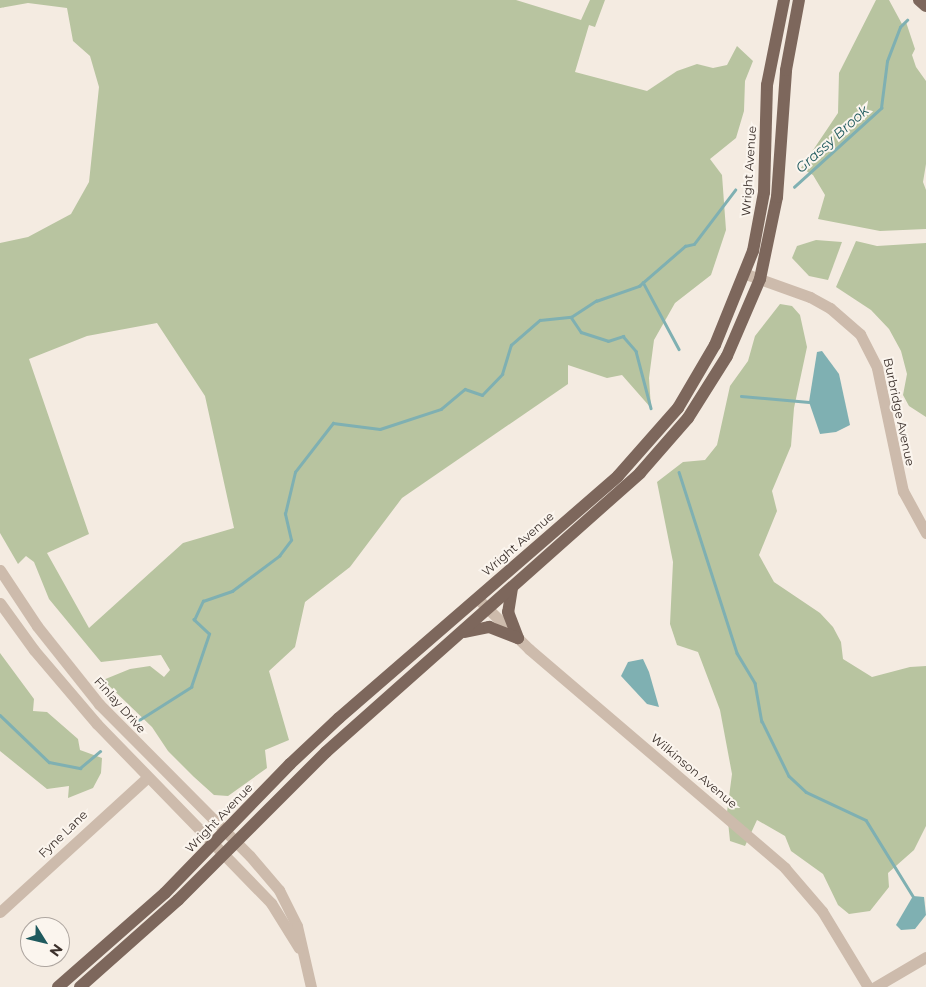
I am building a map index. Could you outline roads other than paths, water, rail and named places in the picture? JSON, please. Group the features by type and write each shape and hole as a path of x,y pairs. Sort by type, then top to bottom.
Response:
{"main road":[{"name":"Wright Avenue","path":"58,987 165,893 290,764 618,476 662,428 697,379 746,274 764,192 767,85 784,0"},
{"path":"80,987 225,855 326,752 463,633 640,473 688,418 727,356 760,279 776,197 786,70 799,0"},
{"path":"919,0 926,6"},
{"path":"512,588 508,612 518,638"},
{"path":"463,633 489,628 518,638"}],"street":[{"name":"Burbridge Avenue","path":"746,274 830,308 847,321 870,349 877,368 903,491 926,533"},
{"name":"Finlay Drive","path":"0,570 17,598 103,709 236,843 283,896 297,926 311,987"},
{"path":"17,598 0,605 51,671 148,777 271,903 302,951"},
{"name":"Wilkinson Avenue","path":"478,598 518,638 785,868 822,911 868,987"},
{"name":"Fyne Lane","path":"0,912 148,777"},
{"path":"875,987 926,957"}],"water":[{"path":"822,351 839,374 850,425 836,432 820,434 809,402 817,352"},
{"path":"643,659 649,672 659,707 647,704 621,676 628,662"},
{"path":"913,896 924,897 926,915 915,929 901,930 896,925"}],"waterway":[{"name":"Grassy Brook","path":"794,187 881,108 887,61 900,27 907,20"},
{"name":"Grassy Brook","path":"139,720 191,687 209,634 194,620 203,601 232,591 279,556 291,540 285,514 295,472 333,423 380,429 441,409 465,389 482,395 502,374 511,345 540,320 571,317 596,301 639,286 685,246 694,244 735,190"},
{"path":"643,282 679,349"},
{"path":"571,317 581,332 608,341 623,336 636,351 651,408"},
{"path":"741,396 809,402"},
{"path":"679,472 737,653 755,683 762,721 789,776 806,792 866,820 913,896"},
{"name":"Grassy Brook","path":"0,715 49,762 80,768 100,751"}]}
